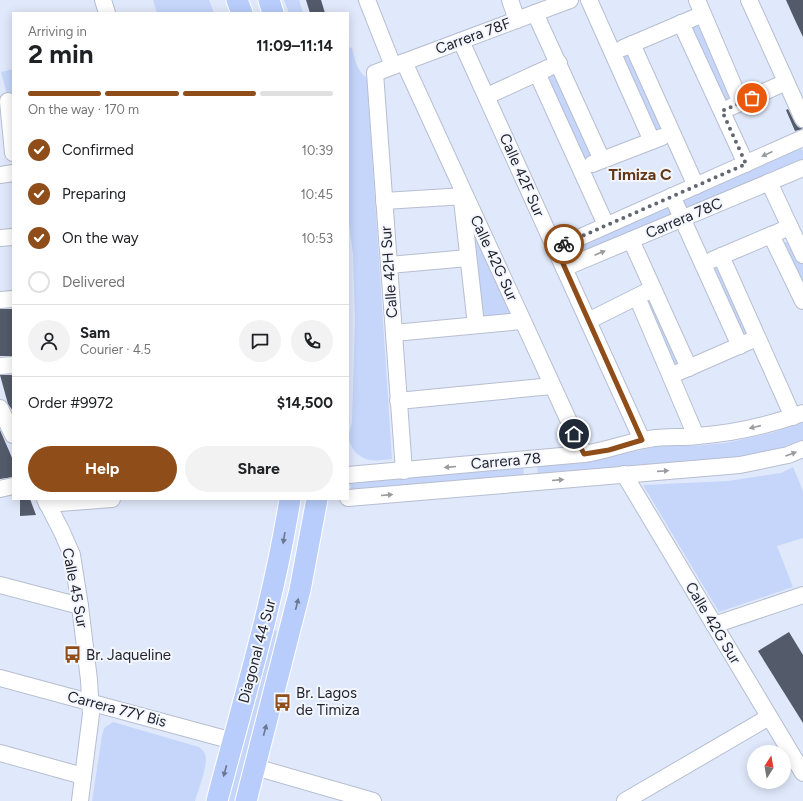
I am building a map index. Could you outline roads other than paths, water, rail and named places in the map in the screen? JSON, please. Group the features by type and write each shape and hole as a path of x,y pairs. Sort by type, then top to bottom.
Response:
{"main road":[{"path":"237,0 242,12"},
{"path":"269,0 273,12"},
{"name":"Diagonal 44 Sur","path":"217,801 274,590 290,500"},
{"name":"Diagonal 44 Sur","path":"246,801 300,590 317,500"}],"street":[{"path":"103,0 107,12"},
{"name":"Calle 42G Sur","path":"367,0 463,196 584,454"},
{"path":"510,0 517,20"},
{"name":"Carrera 78F","path":"375,73 570,0"},
{"path":"589,0 652,141"},
{"path":"749,0 803,119"},
{"path":"613,53 681,23 700,7 741,103"},
{"path":"535,13 602,160"},
{"path":"681,23 746,164"},
{"name":"Calle 42F Sur","path":"461,40 642,440"},
{"path":"632,44 696,186"},
{"path":"487,96 559,63"},
{"name":"Calle 42H Sur","path":"375,73 404,471"},
{"path":"537,73 606,225"},
{"path":"722,111 786,82"},
{"path":"7,101 12,144"},
{"path":"581,169 672,132"},
{"name":"Carrera 78C","path":"556,248 803,138"},
{"name":"Carrera 78C","path":"564,268 803,168"},
{"path":"0,175 12,173"},
{"path":"769,182 803,255"},
{"path":"384,201 463,196 468,258 476,325"},
{"path":"672,196 740,346"},
{"path":"703,264 790,227"},
{"path":"771,235 803,301"},
{"path":"0,238 12,237"},
{"path":"631,240 689,368"},
{"path":"721,256 757,338 798,415"},
{"path":"389,266 468,258"},
{"path":"588,321 653,289"},
{"path":"637,297 696,436"},
{"path":"0,300 12,298"},
{"path":"394,332 522,321"},
{"path":"671,376 757,338"},
{"path":"0,366 12,365"},
{"path":"398,401 552,386"},
{"path":"0,408 12,431"},
{"name":"Carrera 78","path":"349,475 584,454 609,450 642,440 729,432 798,415"},
{"name":"Carrera 78","path":"349,498 740,465 788,455 803,449"},
{"path":"530,459 532,482"},
{"name":"Calle 42G Sur","path":"624,474 803,773"},
{"path":"0,489 12,486"},
{"path":"46,502 90,500"},
{"name":"Calle 45 Sur","path":"46,502 72,555 80,606 91,702 90,730 80,801"},
{"path":"0,585 80,606"},
{"path":"714,625 802,597"},
{"name":"Carrera 77Y Bis","path":"0,678 233,741"},
{"path":"625,801 769,716"},
{"path":"0,753 83,776"},
{"path":"255,767 373,801"}],"place":[{"name":"Br. Jaqueline","path":"73,655"},
{"name":"Br. Lagos de Timiza","path":"283,702"}],"district":[{"name":"Timiza C","path":"640,174"}]}
